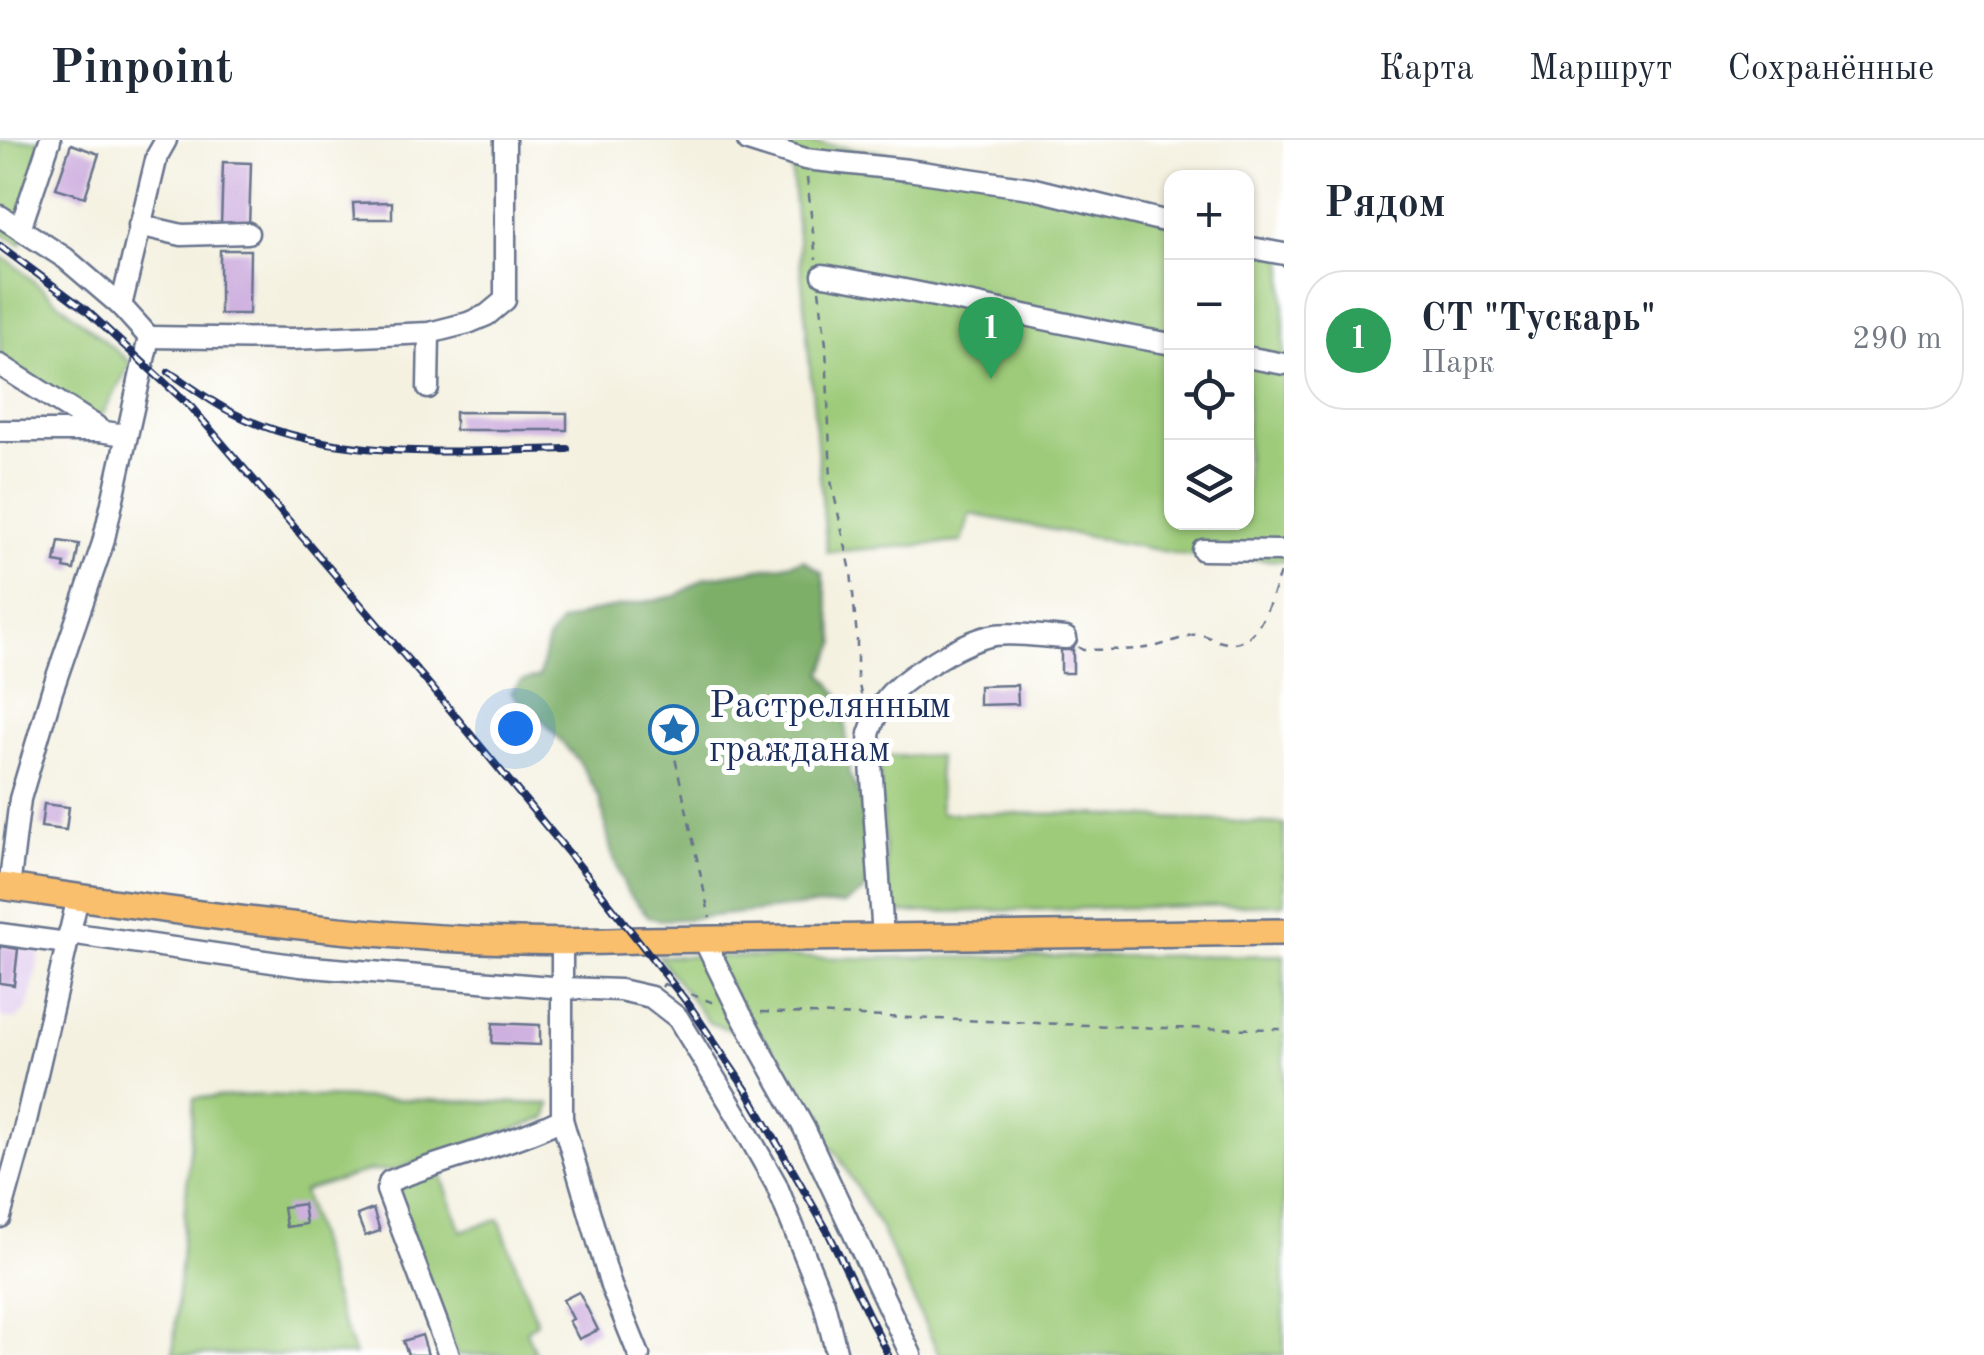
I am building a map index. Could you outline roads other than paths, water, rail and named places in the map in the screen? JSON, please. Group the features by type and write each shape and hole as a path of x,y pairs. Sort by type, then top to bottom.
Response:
{"main road":[{"path":"5,887 294,925 562,944 1284,932"}],"street":[{"path":"20,229 50,140"},
{"path":"120,306 156,156 166,140"},
{"path":"0,216 65,258 120,306 148,337 292,339 429,332 487,316 504,300 505,140"},
{"path":"748,141 804,159 1030,188 1164,221"},
{"path":"139,225 182,235 248,234"},
{"path":"1254,248 1284,254"},
{"path":"823,275 1164,343"},
{"path":"428,388 429,332"},
{"path":"5,887 20,799 103,543 148,337"},
{"path":"1254,358 1284,364"},
{"path":"0,365 99,431"},
{"path":"0,431 99,431 125,435"},
{"path":"1204,550 1284,551"},
{"path":"882,937 868,734 878,710 892,692 948,654 996,634 1066,638"},
{"path":"0,1217 78,897"},
{"path":"0,934 68,938 300,966 620,990 651,997 678,1018 776,1184 824,1303 837,1355"},
{"path":"709,940 738,1011 804,1128 911,1355"},
{"path":"562,944 562,1119 611,1286 639,1355"},
{"path":"450,1355 387,1190 390,1181 530,1135 562,1119"}],"railway":[{"path":"0,246 86,310 192,408 586,874 689,1005 747,1091 828,1232 888,1355"},
{"path":"169,372 237,415 323,442 405,451 567,449"}],"place":[{"name":"СТ \"Тускарь\"","path":"991,379"},
{"name":"Растрелянным гражданам","path":"674,729"}]}
